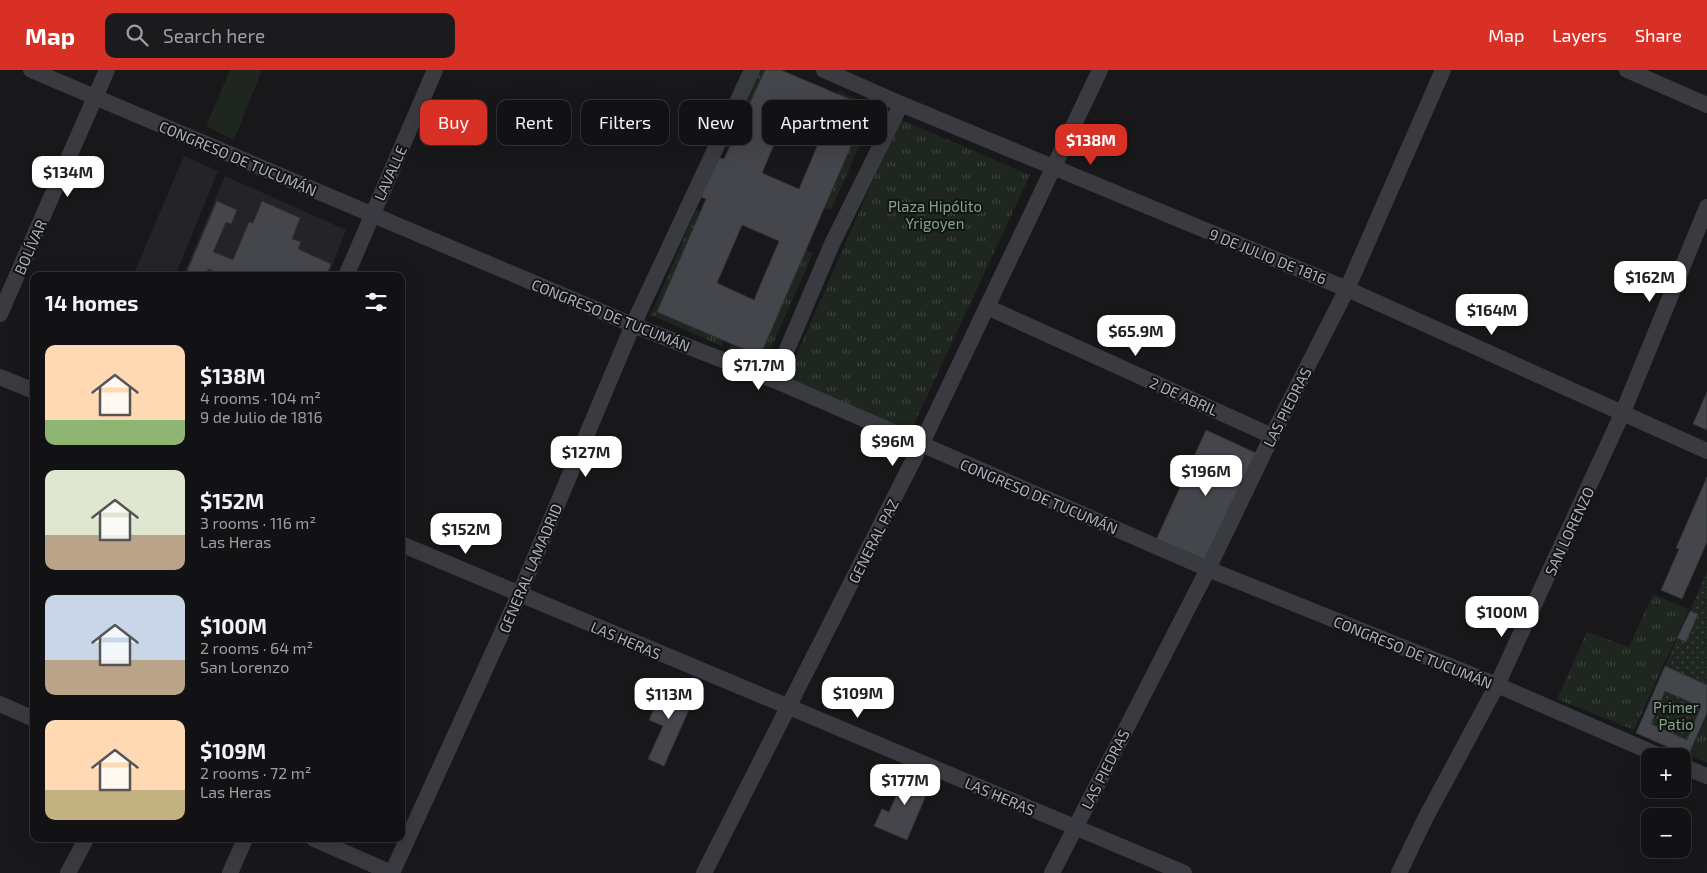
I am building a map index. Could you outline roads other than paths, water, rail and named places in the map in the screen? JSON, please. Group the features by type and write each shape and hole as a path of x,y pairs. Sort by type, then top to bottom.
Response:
{"street":[{"name":"CONGRESO DE TUCUMÁN","path":"32,70 633,325 774,380 1208,569 1497,685 1642,748"},
{"name":"BOLÍVAR","path":"0,314 107,70"},
{"name":"LAVALLE","path":"348,272 435,70"},
{"name":"GENERAL LAMADRID","path":"392,873 519,595 633,325 752,70"},
{"name":"9 DE JULIO DE 1816","path":"824,70 901,104 1347,289 1624,412 1707,451"},
{"name":"GENERAL PAZ","path":"704,873 922,445 1100,70"},
{"name":"LAS PIEDRAS","path":"1052,873 1208,569 1272,436 1347,289 1443,70"},
{"path":"1627,70 1707,105"},
{"path":"774,380 832,244 901,104"},
{"name":"SAN LORENZO","path":"1399,873 1424,820 1497,685 1624,412 1707,207"},
{"name":"2 DE ABRIL","path":"987,307 1272,436"},
{"path":"0,377 30,389"},
{"name":"LAS HERAS","path":"405,546 1184,873"},
{"path":"0,704 30,716"},
{"path":"1691,770 1707,776"},
{"path":"68,873 84,842"},
{"path":"230,873 243,842"},
{"path":"321,842 392,873"}],"park label":[{"name":"Plaza Hipólito Yrigoyen","path":"935,214"},
{"name":"Primer Patio","path":"1676,716"}]}
